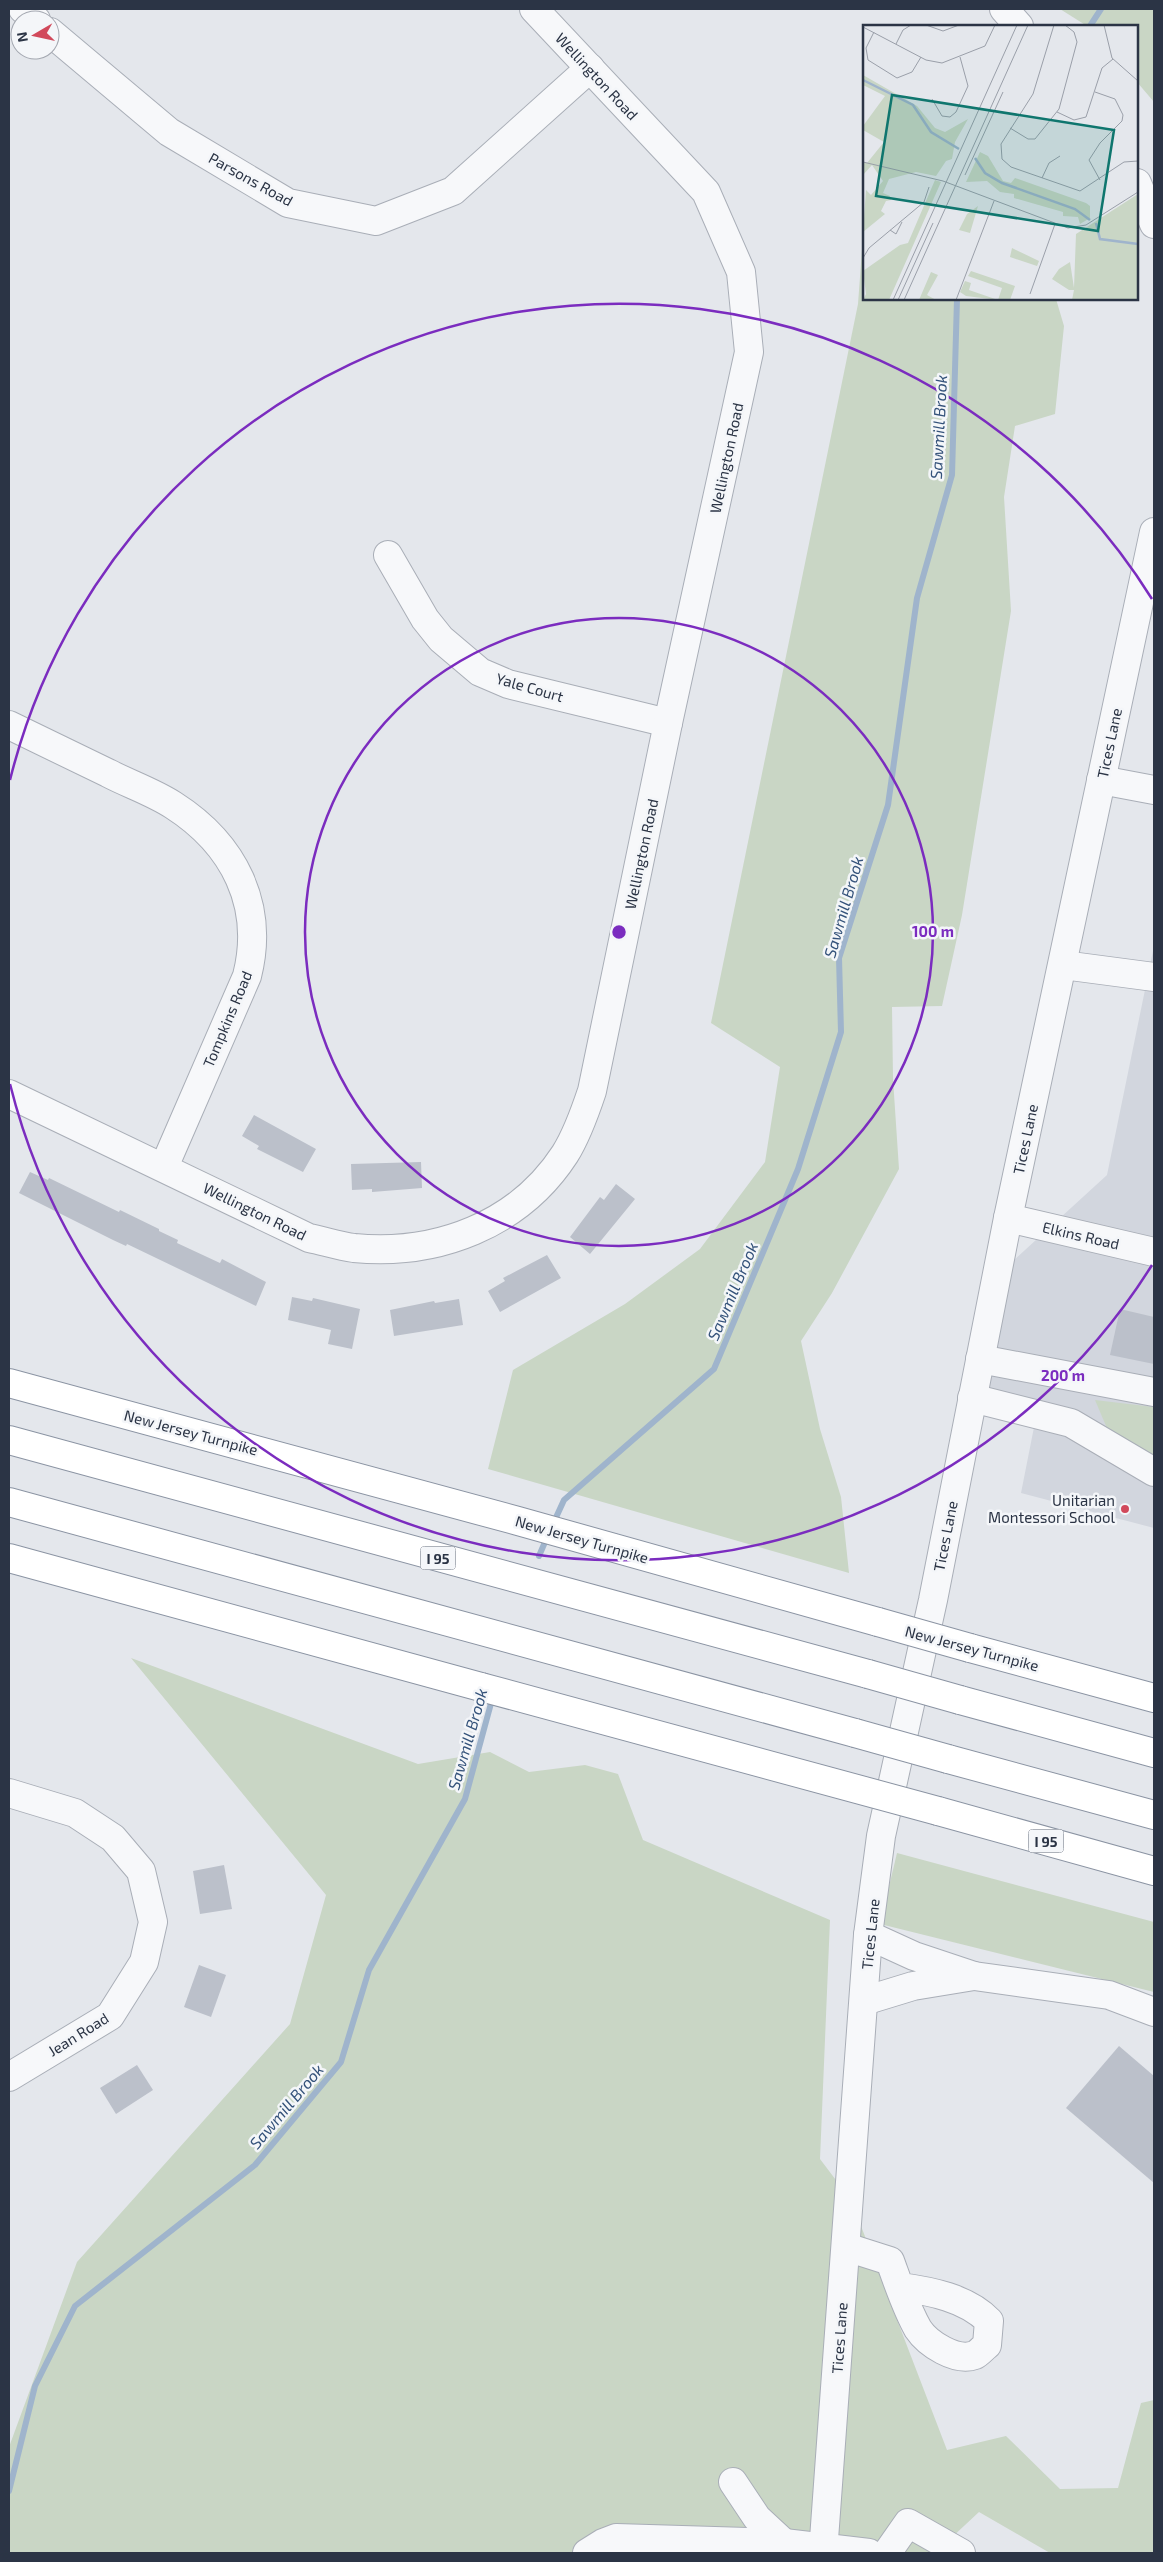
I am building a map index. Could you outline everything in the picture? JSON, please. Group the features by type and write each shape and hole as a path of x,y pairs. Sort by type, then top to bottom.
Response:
{"highway":[{"name":"New Jersey Turnpike","path":"9,1383 518,1521 1154,1698"},
{"name":"I 95","path":"9,1440 1154,1753"},
{"path":"9,1502 1154,1815"},
{"name":"I 95","path":"9,1558 1154,1871"}],"street":[{"name":"Wellington Road","path":"9,1094 309,1238 353,1248 400,1248 444,1242 484,1226 521,1204 565,1153 592,1091 668,722 749,352 741,272 706,192 534,9"},
{"path":"1004,9 1019,25"},
{"name":"Parsons Road","path":"60,40 169,132 288,204 376,221 453,191 590,68"},
{"path":"1138,185 1154,224"},
{"name":"Tices Lane","path":"823,2550 868,1935 881,1836 933,1600 1008,1218 1154,532"},
{"name":"Yale Court","path":"388,554 426,619 441,639 480,672 508,684 668,722"},
{"name":"Tompkins Road","path":"9,725 172,805 199,825 222,847 236,868 244,890 252,918 253,953 247,976 164,1167"},
{"path":"1101,780 1154,790"},
{"path":"1063,965 1154,977"},
{"name":"Elkins Road","path":"1008,1218 1154,1252"},
{"path":"980,1359 1154,1392"},
{"path":"972,1398 1071,1423 1154,1472"},
{"name":"Jean Road","path":"9,1793 75,1813 113,1838 141,1871 153,1922 144,1962 110,2016 9,2077"},
{"path":"868,1935 914,1956 974,1976 1109,1995 1154,2012"},
{"path":"864,2001 912,1986 974,1976"},
{"path":"846,2247 890,2261 900,2286"},
{"path":"733,2482 757,2518 784,2543"},
{"path":"887,2553 908,2523 961,2553"},
{"path":"587,2553 603,2543 616,2538 784,2543 823,2550 869,2553"}],"shaded area":[{"path":"1154,946 1154,1528 1021,1493 1037,1412 976,1394 1001,1272 1107,1175"}],"green space":[{"path":"1060,9 1154,9 1154,102 1138,83 1138,25 1085,25"},
{"path":"863,236 863,300 1056,300 1064,326 1055,414 1015,426 1004,497 1011,611 962,915 942,1006 892,1007 893,1079 899,1169 832,1293 801,1341 820,1429 841,1497 849,1573 488,1469 513,1370 625,1304 700,1249 765,1162 780,1067 711,1023 858,304"},
{"path":"1095,1400 1154,1407 1154,1467 1109,1433"},
{"path":"131,1658 418,1764 490,1752 529,1772 585,1765 618,1774 643,1840 830,1920 820,2159 851,2200 947,2450 1006,2436 1060,2489 1118,2488 1141,2403 1154,2400 1154,2553 1050,2553 979,2512 935,2553 9,2553 9,2447 77,2262 290,2024 326,1895"},
{"path":"897,1853 1154,1922 1154,1992 880,1924"}],"building":[{"path":"254,1115 316,1149 303,1172 257,1149 259,1146 242,1136"},
{"path":"421,1162 422,1188 372,1192 372,1189 352,1190 351,1164"},
{"path":"30,1172 48,1180 49,1178 119,1212 120,1210 178,1240 177,1243 220,1263 222,1259 266,1282 256,1306 127,1244 126,1246 113,1240 19,1193"},
{"path":"616,1184 635,1199 590,1254 570,1237 600,1197 604,1200"},
{"path":"547,1255 561,1278 500,1312 488,1291 505,1281 503,1278"},
{"path":"292,1297 312,1301 313,1298 360,1309 352,1349 328,1344 331,1330 288,1320"},
{"path":"459,1299 463,1325 394,1336 390,1310 434,1301 435,1303"},
{"path":"1120,1309 1154,1317 1154,1364 1110,1355"},
{"path":"224,1865 232,1909 200,1914 193,1871"},
{"path":"199,1965 226,1975 211,2017 184,2007"},
{"path":"1119,2046 1154,2076 1154,2183 1066,2108"},
{"path":"137,2065 153,2090 116,2114 100,2088"}],"waterway":[{"name":"Sawmill Brook","path":"1091,25 1101,9"},
{"name":"Sawmill Brook","path":"553,1524 564,1500 714,1369 798,1169 841,1032 839,958 888,805 917,598 952,475 957,300"},
{"name":"Sawmill Brook","path":"539,1556 548,1535"},
{"name":"Sawmill Brook","path":"9,2491 35,2386 75,2306 255,2165 341,2062 369,1970 465,1799 493,1696"}],"place":[{"name":"Unitarian Montessori School","path":"1125,1509"}]}
